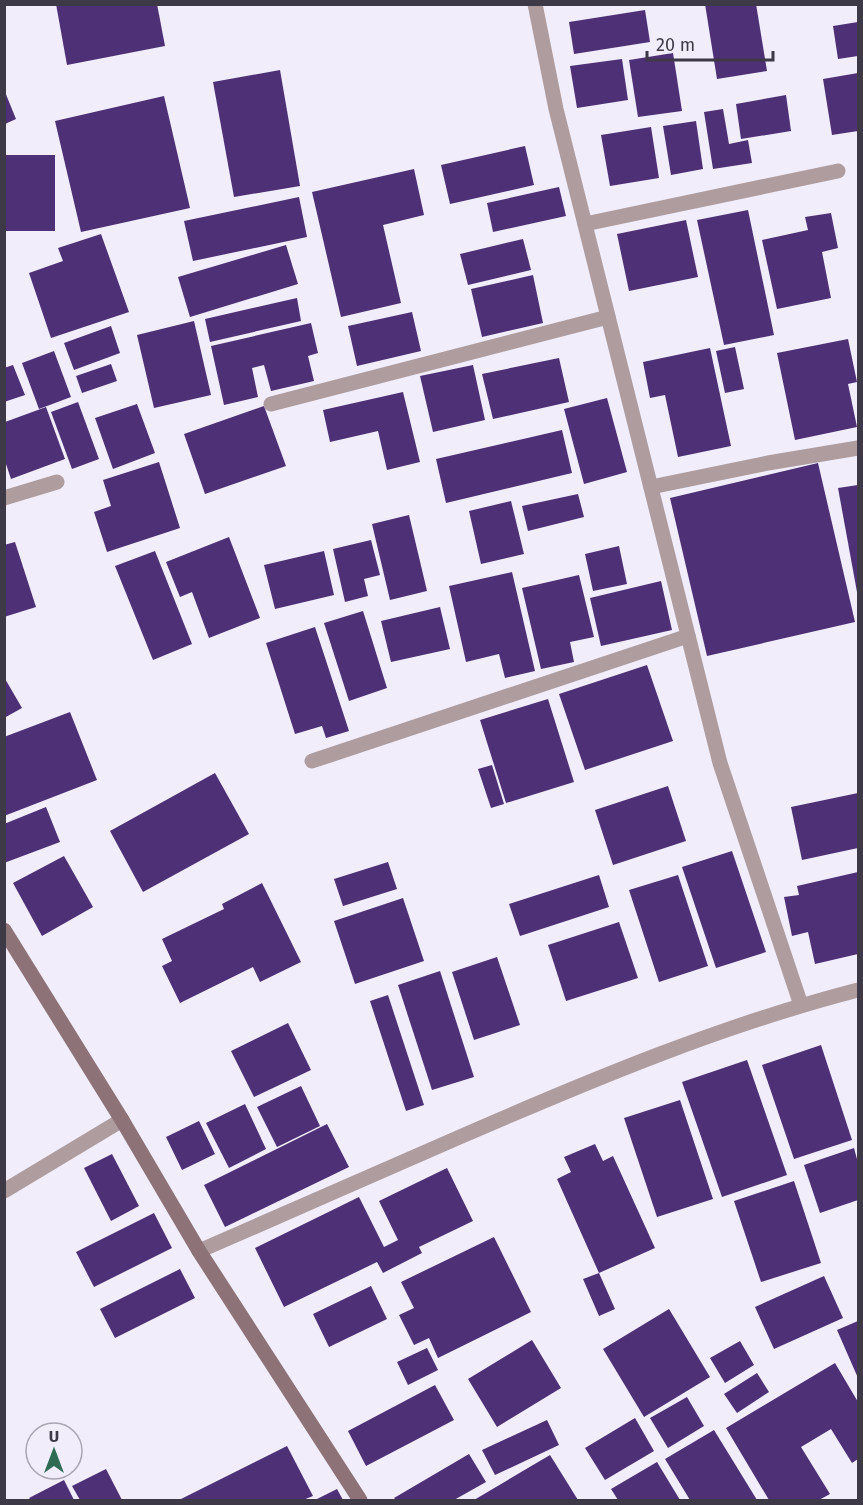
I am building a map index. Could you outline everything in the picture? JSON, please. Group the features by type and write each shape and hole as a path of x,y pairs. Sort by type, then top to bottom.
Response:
{"street":[{"path":"535,4 556,109 720,764 801,1005"},
{"path":"585,224 838,171"},
{"path":"271,404 608,316"},
{"path":"651,487 768,463 858,448"},
{"path":"4,498 57,482"},
{"path":"312,761 688,636"},
{"path":"4,930 122,1120 199,1251 360,1500"},
{"path":"199,1251 559,1094 691,1042 801,1005 858,990"},
{"path":"4,1191 122,1120"}],"building":[{"path":"56,4 157,4 165,46 67,65"},
{"path":"705,4 756,4 767,71 717,79"},
{"path":"645,10 650,42 574,54 569,22"},
{"path":"858,22 858,56 838,59 833,26"},
{"path":"673,53 682,111 638,117 629,60"},
{"path":"622,59 628,100 577,108 570,66"},
{"path":"280,70 300,186 234,197 213,82"},
{"path":"858,73 858,131 832,135 823,79"},
{"path":"5,92 16,119 5,124"},
{"path":"786,95 791,131 741,139 736,104"},
{"path":"164,96 190,208 81,232 55,121"},
{"path":"723,109 729,144 748,140 752,163 713,169 704,112"},
{"path":"696,121 703,169 671,175 663,126"},
{"path":"651,127 659,178 610,186 601,135"},
{"path":"525,146 534,185 450,204 441,165"},
{"path":"5,155 55,155 55,231 5,231"},
{"path":"414,169 424,215 383,225 401,303 341,317 312,192"},
{"path":"559,187 566,216 493,232 487,203"},
{"path":"299,197 307,237 193,261 184,221"},
{"path":"748,210 774,335 724,345 697,220"},
{"path":"831,213 838,248 822,252 831,298 777,309 762,240 808,230 805,217"},
{"path":"686,220 698,277 629,291 617,234"},
{"path":"101,234 129,312 51,338 29,273 63,261 58,248"},
{"path":"523,239 531,270 468,285 460,254"},
{"path":"286,245 298,284 190,317 178,277"},
{"path":"533,275 543,323 482,337 471,289"},
{"path":"297,298 301,321 210,342 205,319"},
{"path":"412,312 421,351 357,366 348,326"},
{"path":"194,321 211,395 154,408 137,335"},
{"path":"311,323 318,353 308,356 314,381 271,391 264,365 252,368 258,397 224,405 211,346"},
{"path":"111,326 120,353 74,370 64,343"},
{"path":"848,339 857,382 848,384 857,427 795,440 777,353"},
{"path":"735,347 744,389 725,393 716,351"},
{"path":"710,348 731,446 678,457 665,395 650,398 643,362"},
{"path":"54,351 71,397 39,409 22,363"},
{"path":"559,358 569,402 493,419 482,374"},
{"path":"111,364 117,381 82,393 76,376"},
{"path":"13,365 25,395 4,402 4,368"},
{"path":"473,365 485,420 433,432 420,376"},
{"path":"403,392 420,462 387,470 378,431 330,442 323,410"},
{"path":"607,398 627,472 584,484 564,409"},
{"path":"78,402 99,459 72,469 51,412"},
{"path":"137,404 155,453 113,469 95,418"},
{"path":"264,406 286,466 205,494 184,434"},
{"path":"46,407 65,459 11,479 5,461 5,422"},
{"path":"562,430 572,473 446,503 436,459"},
{"path":"159,462 180,528 107,552 94,512 111,506 103,480"},
{"path":"818,463 855,622 707,656 670,498"},
{"path":"858,485 858,592 857,592 838,488"},
{"path":"578,494 584,517 528,531 522,506"},
{"path":"511,501 524,554 481,564 469,511"},
{"path":"409,515 427,591 390,600 372,524"},
{"path":"229,537 260,618 209,638 192,592 180,597 166,562"},
{"path":"371,540 380,575 364,579 368,596 345,602 333,549"},
{"path":"15,542 36,607 4,617 4,545"},
{"path":"619,546 627,584 593,591 585,554"},
{"path":"155,551 192,644 153,660 115,566"},
{"path":"324,551 334,595 275,609 264,565"},
{"path":"512,572 535,671 505,678 499,654 466,662 449,586"},
{"path":"579,575 594,637 570,642 574,662 541,669 522,588"},
{"path":"661,581 672,630 601,646 590,598"},
{"path":"440,607 450,649 391,662 381,621"},
{"path":"363,611 387,688 349,701 324,623"},
{"path":"315,627 349,731 326,738 322,726 295,734 266,643"},
{"path":"647,665 673,741 585,770 559,694"},
{"path":"4,677 22,708 4,718"},
{"path":"548,699 574,782 506,803 480,720"},
{"path":"70,712 97,780 4,816 4,737"},
{"path":"492,765 504,804 491,808 478,769"},
{"path":"215,773 249,834 143,892 110,831"},
{"path":"668,786 686,841 613,865 595,810"},
{"path":"858,793 858,848 802,860 791,807"},
{"path":"46,807 60,842 4,863 4,824"},
{"path":"732,851 766,952 716,968 682,867"},
{"path":"64,856 93,907 42,936 13,883"},
{"path":"388,862 397,889 343,906 334,879"},
{"path":"858,872 858,954 815,964 808,932 792,936 784,897 799,895 797,886"},
{"path":"599,875 609,907 520,936 509,904"},
{"path":"678,875 708,966 659,982 629,890"},
{"path":"262,883 301,962 260,982 253,967 180,1003 162,966 172,961 162,939 224,909 222,904"},
{"path":"403,898 424,961 355,984 334,921"},
{"path":"619,922 638,978 566,1001 548,945"},
{"path":"497,957 520,1025 474,1040 452,972"},
{"path":"440,971 474,1077 432,1090 398,985"},
{"path":"388,995 424,1105 406,1111 370,1001"},
{"path":"288,1023 311,1070 254,1097 231,1051"},
{"path":"821,1045 852,1140 794,1159 762,1065"},
{"path":"747,1060 787,1175 722,1197 682,1082"},
{"path":"301,1086 320,1126 277,1147 257,1107"},
{"path":"680,1100 713,1199 657,1217 624,1118"},
{"path":"245,1104 266,1149 229,1168 206,1123"},
{"path":"199,1121 215,1154 182,1170 166,1137"},
{"path":"327,1124 349,1167 225,1227 204,1185"},
{"path":"595,1144 603,1161 613,1156 655,1248 599,1273 557,1179 571,1172 564,1157"},
{"path":"854,1148 858,1163 858,1200 820,1213 804,1165"},
{"path":"112,1154 139,1206 111,1221 84,1168"},
{"path":"447,1168 473,1221 419,1247 422,1253 383,1273 377,1262 284,1307 255,1248 359,1197 384,1247 398,1240 379,1201"},
{"path":"794,1181 821,1263 761,1282 734,1201"},
{"path":"154,1213 172,1248 94,1287 76,1252"},
{"path":"494,1237 531,1312 438,1358 429,1338 414,1345 399,1315 414,1308 401,1282"},
{"path":"180,1269 195,1298 115,1338 100,1309"},
{"path":"599,1273 615,1309 599,1316 583,1279"},
{"path":"824,1276 843,1318 774,1349 755,1307"},
{"path":"371,1286 387,1319 329,1347 313,1314"},
{"path":"669,1309 710,1377 644,1417 603,1349"},
{"path":"858,1321 858,1378 837,1330"},
{"path":"532,1340 561,1388 497,1427 468,1379"},
{"path":"740,1341 754,1365 725,1383 710,1358"},
{"path":"427,1348 438,1370 408,1385 397,1362"},
{"path":"835,1363 858,1402 858,1459 852,1463 831,1429 801,1447 830,1494 819,1500 769,1500 726,1428"},
{"path":"757,1373 769,1392 737,1413 724,1394"},
{"path":"435,1385 454,1420 366,1466 348,1431"},
{"path":"687,1397 704,1426 668,1448 650,1418"},
{"path":"635,1418 654,1451 605,1480 585,1448"},
{"path":"547,1420 559,1445 495,1475 482,1450"},
{"path":"714,1430 757,1500 690,1500 665,1459"},
{"path":"287,1446 313,1496 303,1500 179,1500"},
{"path":"469,1454 486,1482 454,1500 396,1500 394,1498"},
{"path":"550,1455 578,1500 474,1500"},
{"path":"657,1462 680,1500 618,1500 611,1489"},
{"path":"106,1469 122,1500 80,1500 72,1486"},
{"path":"64,1481 74,1500 31,1500 29,1498"},
{"path":"337,1489 343,1500 315,1500"}]}
